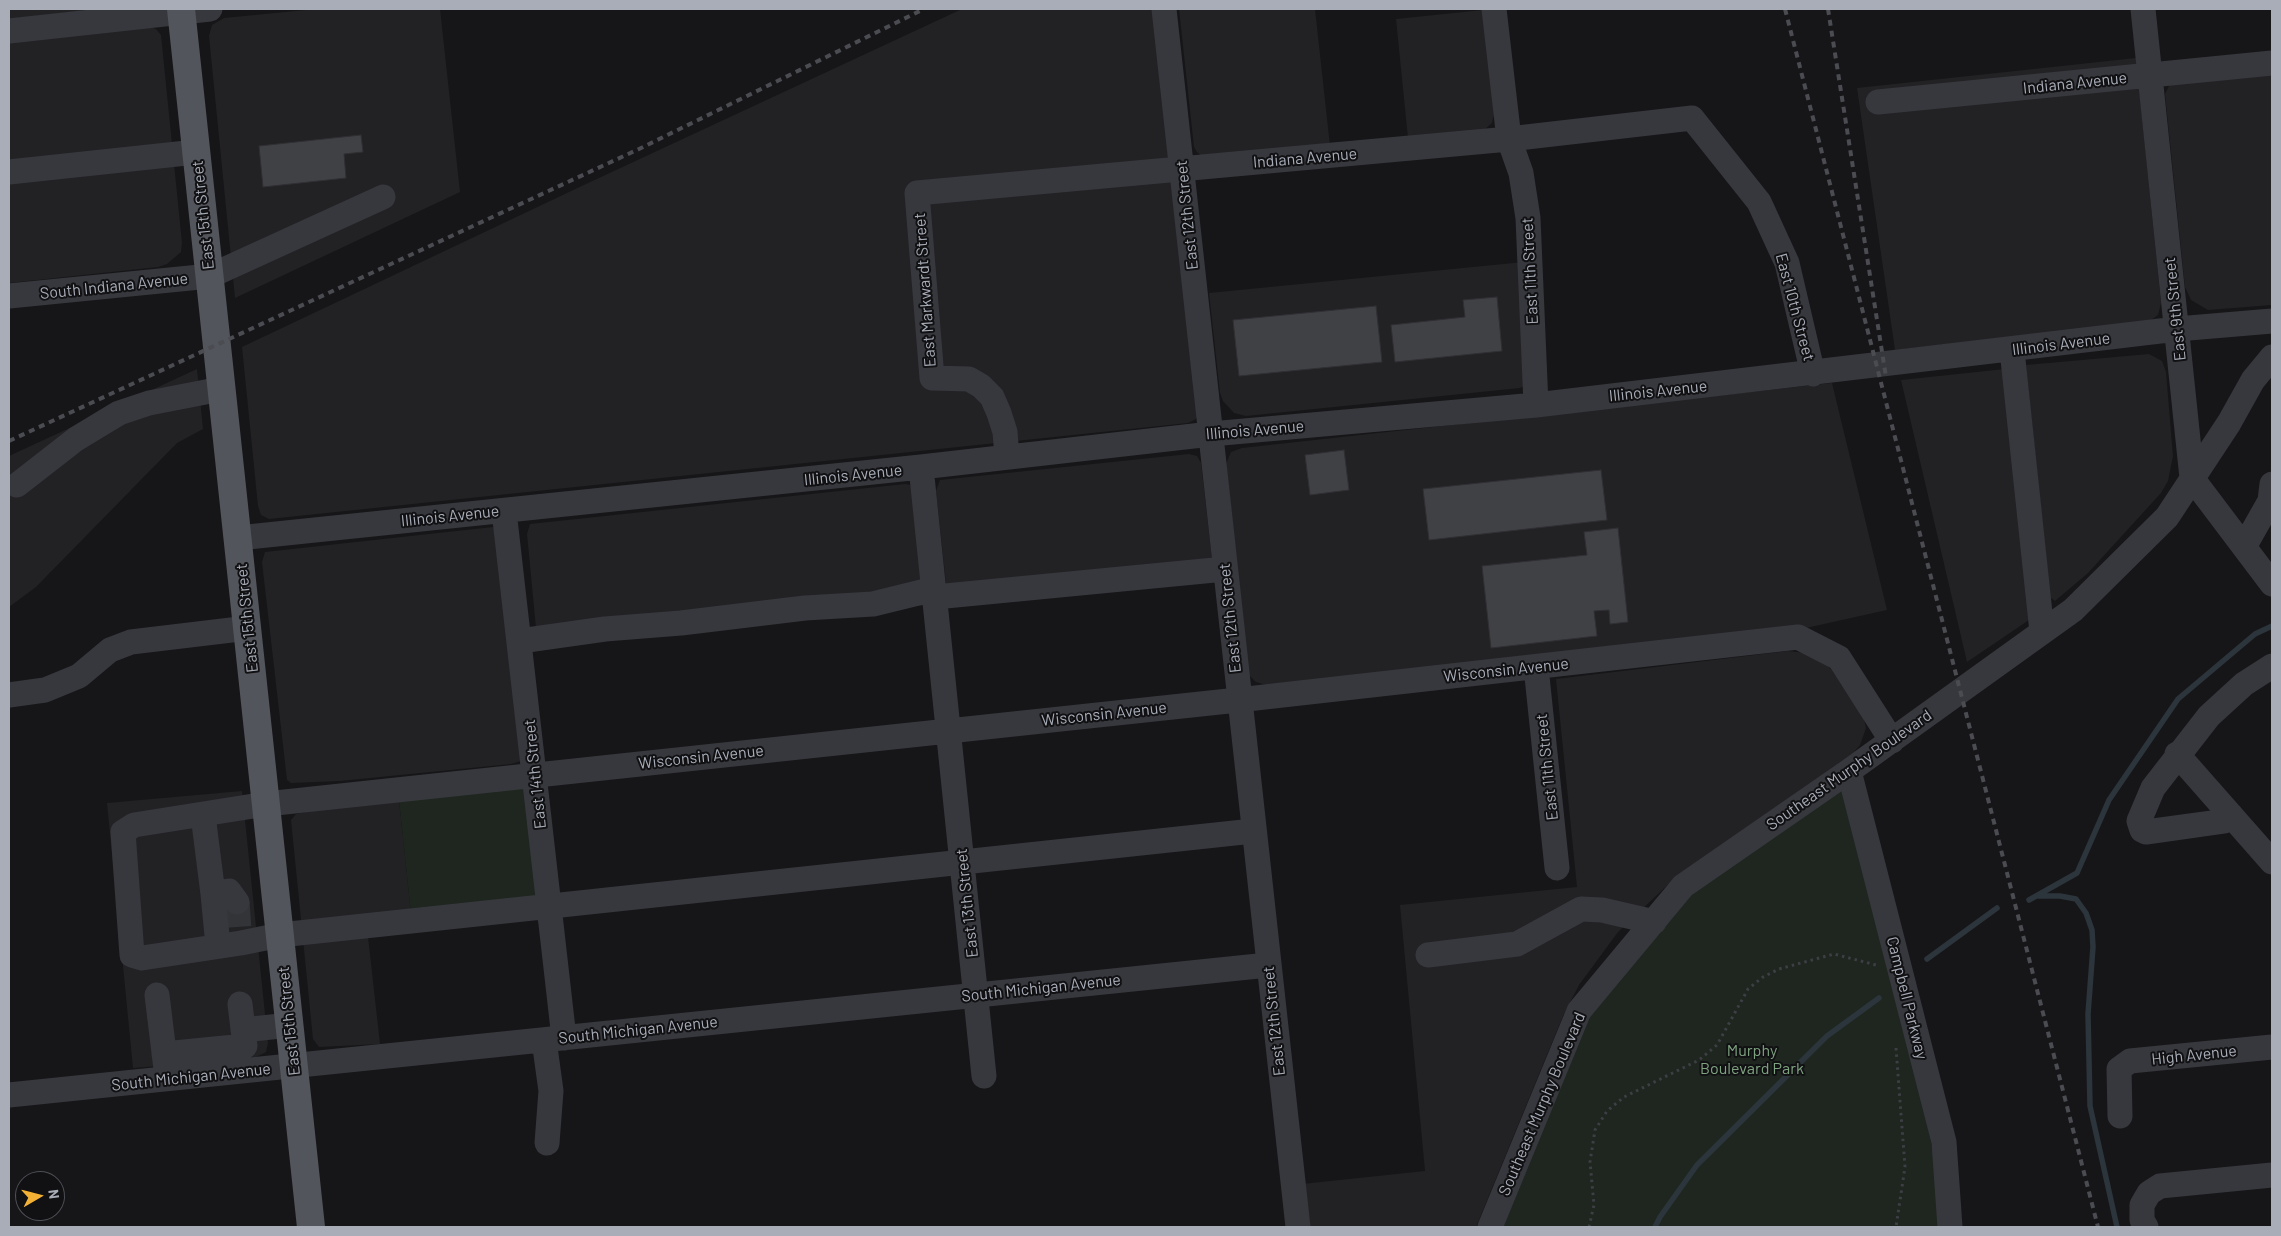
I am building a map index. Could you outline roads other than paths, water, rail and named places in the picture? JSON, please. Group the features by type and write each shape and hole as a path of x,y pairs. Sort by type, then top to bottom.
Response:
{"main road":[{"name":"East 15th Street","path":"181,11 311,1227"}],"street":[{"path":"9,31 124,14 210,9"},
{"name":"East 12th Street","path":"1164,9 1238,700 1298,1227"},
{"name":"East 11th Street","path":"1494,9 1509,139 1521,173 1528,218 1536,405"},
{"name":"East 9th Street","path":"2142,9 2192,478"},
{"name":"Indiana Avenue","path":"1878,102 2272,62"},
{"name":"Indiana Avenue","path":"917,193 1509,139 1692,118"},
{"name":"East 10th Street","path":"1692,118 1759,202 1787,263 1813,374"},
{"path":"9,172 196,152"},
{"name":"East Markwardt Street","path":"917,193 932,378 969,379 981,386 992,397 1005,432 1008,457"},
{"name":"South Indiana Avenue","path":"9,296 210,276 383,197"},
{"name":"Illinois Avenue","path":"238,538 921,468 1211,434 1536,405 1813,374 2177,329 2272,321"},
{"path":"2012,350 2042,632"},
{"name":"Southeast Murphy Boulevard","path":"1490,1227 1579,1011 1684,886 1892,741 2074,610 2132,554 2167,516 2229,423 2253,380 2272,358"},
{"path":"17,485 76,439 119,413 149,403 221,390"},
{"path":"921,468 950,730"},
{"path":"2192,478 2244,547 2270,577"},
{"path":"2244,547 2270,501 2272,484"},
{"name":"East 14th Street","path":"504,510 550,906 554,1039 547,1143"},
{"path":"520,641 605,629 681,623 805,608 873,604 935,593 1225,569"},
{"path":"9,695 44,690 62,684 79,676 110,650 131,642 248,628"},
{"name":"Wisconsin Avenue","path":"233,940 142,958 132,955 123,832 134,825 266,804 1238,700 1798,637 1838,658 1892,741"},
{"path":"2231,815 2225,821 2146,832 2142,830 2139,821 2153,788 2177,754 2209,716 2244,684 2272,666"},
{"name":"East 11th Street","path":"1536,667 1558,868"},
{"name":"East 13th Street","path":"950,730 984,1076"},
{"path":"2177,754 2272,862"},
{"name":"Campbell Parkway","path":"1849,771 1944,1142 1950,1227"},
{"path":"204,815 213,894 233,940 1253,831"},
{"path":"213,894 229,892 237,902"},
{"path":"1428,955 1517,944 1581,909 1602,910 1654,922"},
{"name":"South Michigan Avenue","path":"9,1096 1268,964"},
{"path":"157,995 167,1079"},
{"path":"164,1054 245,1046 240,1004"},
{"path":"243,1030 290,1025"},
{"name":"High Avenue","path":"2120,1116 2119,1069 2130,1062 2272,1047"},
{"path":"2146,1227 2142,1220 2142,1205 2149,1193 2160,1186 2272,1175"}],"waterway":[{"path":"2029,900 2077,873 2109,800 2178,699 2255,634 2272,626"},
{"path":"2038,896 2060,896 2076,899 2086,913 2092,930 2093,947 2088,1014 2090,1106 2117,1227"},
{"path":"1927,959 1997,908"},
{"path":"1655,1227 1697,1165 1827,1036 1879,998"}],"tunnel":[{"path":"237,902 239,930"}],"railway":[{"path":"9,441 639,149 924,9"},
{"path":"1785,9 2098,1227"},
{"path":"1828,9 1886,377"}],"park label":[{"name":"Murphy Boulevard Park","path":"1752,1060"}]}
